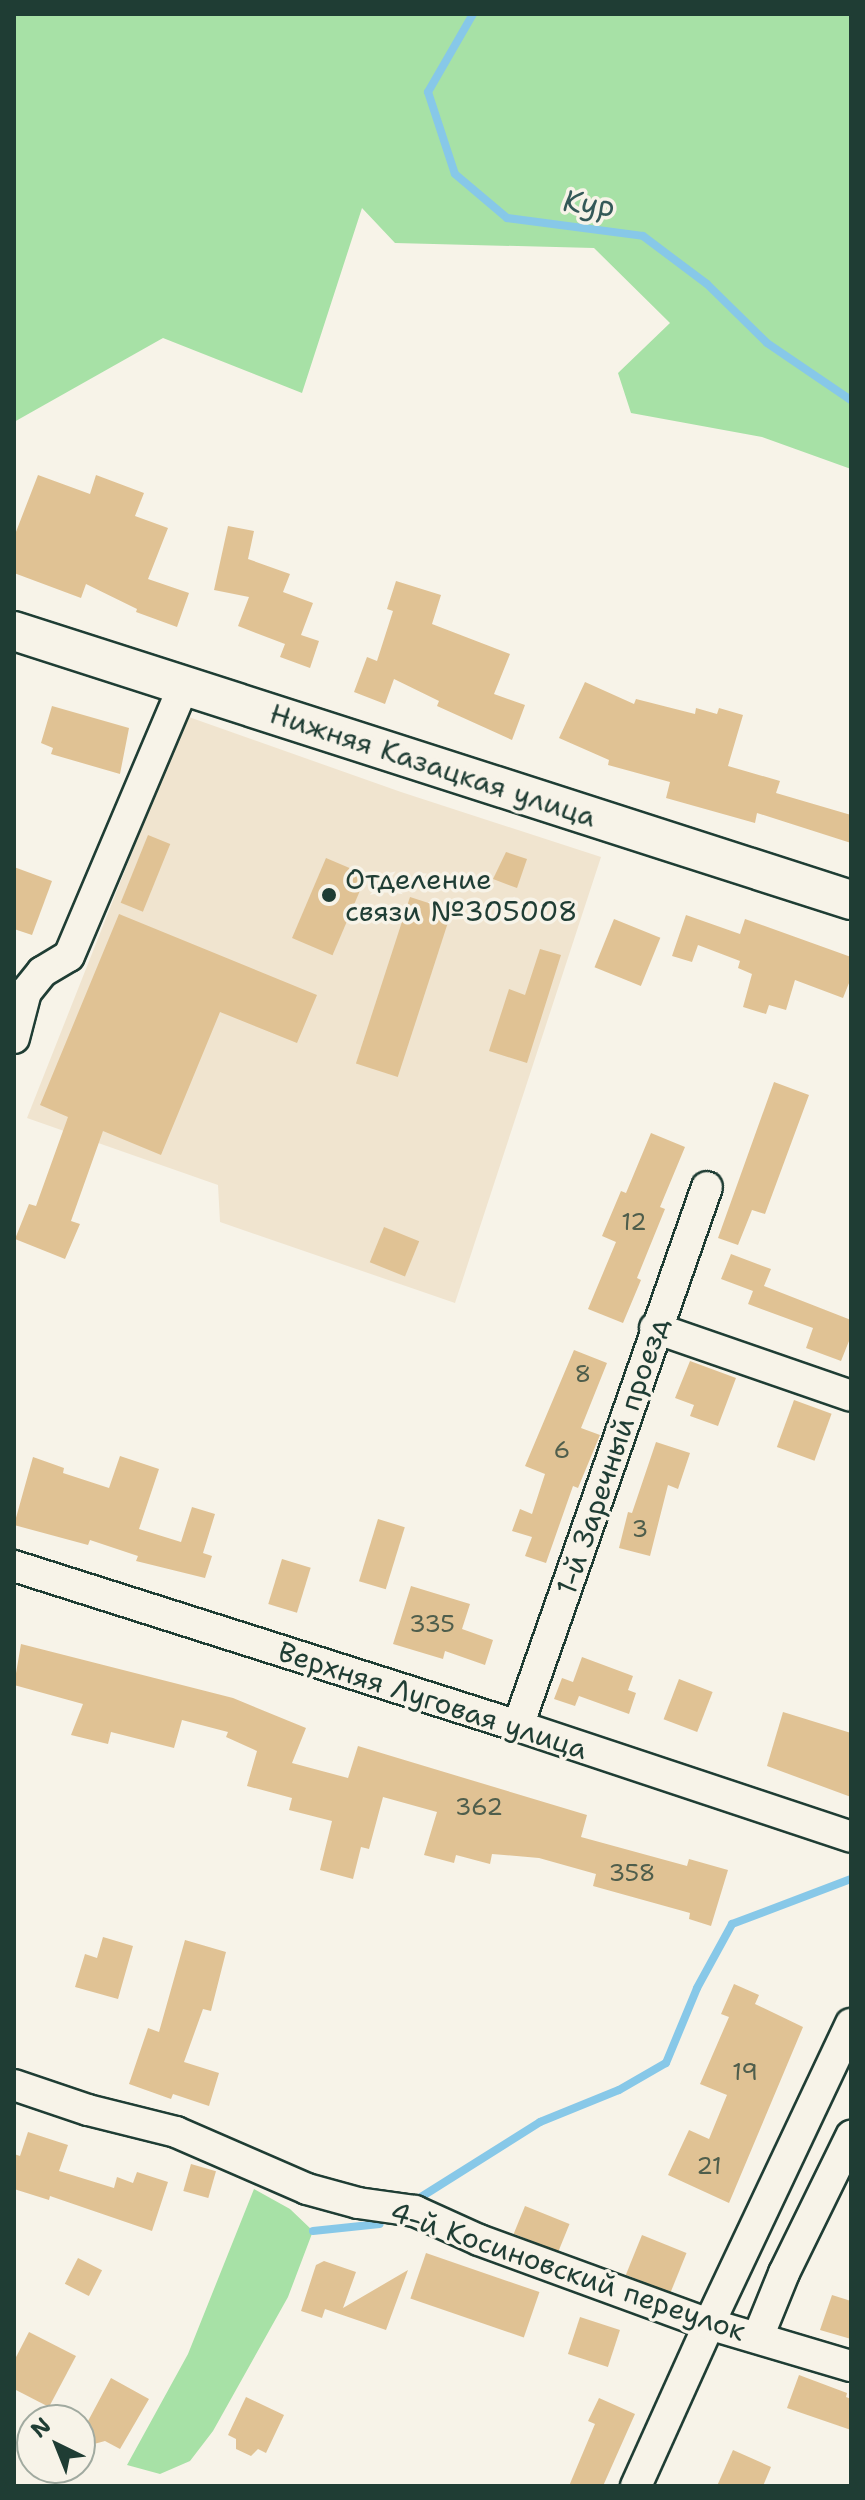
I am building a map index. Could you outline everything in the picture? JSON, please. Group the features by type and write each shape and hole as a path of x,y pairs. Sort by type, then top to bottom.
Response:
{"street":[{"name":"Нижняя Казацкая улица","path":"14,631 851,900"},
{"path":"14,1038 26,992 42,972 69,956 184,685"},
{"name":"1-й Заречный проезд","path":"518,1726 655,1328 707,1187"},
{"path":"655,1328 851,1396"},
{"name":"Верхняя Луговая улица","path":"14,1566 518,1726 851,1837"},
{"path":"636,2486 851,2024"},
{"name":"4-й Косиновский переулок","path":"14,2085 88,2110 176,2132 307,2189 358,2203 415,2211 479,2240 709,2324 851,2366"},
{"path":"758,2337 784,2273 851,2136"}],"shaded area":[{"path":"186,716 401,792 601,857 455,1303 220,1222 218,1185 27,1118"}],"green space":[{"path":"14,14 851,14 851,469 762,437 631,413 618,373 670,323 594,248 395,243 362,208 302,393 163,338 14,422"},
{"path":"254,2189 290,2209 313,2231 288,2297 213,2431 190,2461 160,2474 127,2465 188,2354"}],"building":[{"path":"38,475 90,494 96,475 144,493 135,516 168,528 148,579 189,593 177,627 136,612 137,609 86,584 81,598 14,573 14,537"},
{"path":"228,526 254,531 248,559 290,574 283,592 313,603 301,635 319,641 310,668 280,657 285,644 238,626 249,597 214,590"},
{"path":"396,581 441,595 432,624 510,654 494,694 525,705 512,740 437,706 439,701 394,679 385,704 354,692 367,657 377,661 393,611 387,609"},
{"path":"585,682 634,704 636,699 695,714 696,708 717,714 719,708 743,715 728,766 780,781 776,793 851,815 851,843 757,813 755,823 666,798 670,782 608,765 609,760 559,738"},
{"path":"52,706 129,728 120,774 51,754 53,748 41,743"},
{"path":"148,835 170,844 143,912 121,903"},
{"path":"506,852 527,859 517,888 493,879"},
{"path":"326,858 367,875 333,955 292,938"},
{"path":"14,867 52,881 32,935 14,929"},
{"path":"410,897 452,911 398,1077 356,1063"},
{"path":"119,914 317,995 297,1043 220,1012 161,1155 103,1131 71,1221 80,1224 65,1259 15,1239 29,1204 36,1206 68,1117 40,1105"},
{"path":"686,915 740,934 745,919 851,957 851,978 843,998 795,980 786,1010 769,1005 766,1014 743,1007 752,974 738,968 740,961 698,945 692,962 672,956"},
{"path":"614,919 660,938 641,986 595,967"},
{"path":"540,949 561,955 527,1063 489,1051 509,989 525,995"},
{"path":"774,1082 809,1095 765,1214 752,1210 738,1245 718,1238"},
{"path":"651,1133 685,1147 660,1207 665,1209 637,1278 641,1280 623,1323 588,1309 616,1242 602,1236 621,1191 626,1193"},
{"path":"384,1227 419,1241 405,1276 370,1262"},
{"path":"731,1254 771,1269 764,1286 851,1320 851,1336 841,1361 806,1348 813,1328 748,1304 753,1291 721,1279"},
{"path":"574,1350 607,1363 581,1428 600,1435 578,1488 573,1486 546,1563 525,1556 532,1537 512,1531 520,1509 532,1514 545,1474 525,1466"},
{"path":"690,1361 736,1378 718,1426 690,1416 694,1405 675,1398"},
{"path":"794,1400 832,1414 814,1461 777,1447"},
{"path":"656,1442 690,1453 678,1489 668,1485 650,1556 619,1548 628,1512 632,1513"},
{"path":"120,1456 159,1469 139,1529 181,1542 192,1507 215,1514 203,1553 212,1556 205,1578 136,1561 138,1556 90,1540 88,1545 14,1525 33,1457 64,1468 63,1473 109,1488"},
{"path":"378,1519 405,1527 386,1589 359,1581"},
{"path":"282,1559 311,1568 297,1613 268,1604"},
{"path":"411,1586 470,1604 462,1629 493,1640 485,1665 445,1651 443,1659 393,1644"},
{"path":"21,1644 233,1698 306,1728 292,1763 348,1778 358,1746 587,1815 581,1837 687,1866 689,1859 728,1870 711,1926 689,1919 690,1913 593,1886 596,1874 539,1858 492,1854 490,1864 456,1855 454,1863 424,1855 437,1812 383,1797 369,1849 361,1847 353,1879 320,1870 332,1821 289,1810 292,1798 247,1786 257,1751 226,1737 228,1732 182,1720 174,1748 111,1732 108,1744 71,1735 83,1704 14,1685"},
{"path":"582,1657 633,1676 628,1690 636,1693 629,1714 579,1696 575,1706 554,1699 562,1678 573,1682"},
{"path":"679,1679 713,1692 697,1732 664,1719"},
{"path":"783,1712 851,1733 851,1797 767,1766"},
{"path":"103,1937 133,1946 118,1999 75,1987 85,1954 97,1958"},
{"path":"185,1940 226,1952 211,2011 203,2009 184,2062 219,2073 209,2106 173,2094 171,2099 129,2084 148,2028 159,2032"},
{"path":"734,1984 759,1995 755,2004 803,2027 729,2203 668,2175 689,2130 709,2139 727,2095 700,2084 729,2017 721,2014"},
{"path":"28,2132 68,2145 59,2171 114,2188 117,2177 133,2183 137,2172 168,2182 152,2231 50,2196 49,2200 14,2189 14,2154 20,2156"},
{"path":"191,2164 216,2171 208,2198 183,2191"},
{"path":"525,2206 570,2224 558,2252 514,2234"},
{"path":"642,2235 687,2253 670,2293 626,2275"},
{"path":"426,2253 539,2292 524,2337 410,2298"},
{"path":"78,2258 102,2270 89,2296 65,2284"},
{"path":"324,2261 356,2272 343,2308 408,2270 386,2330 325,2309 322,2318 301,2311 316,2265"},
{"path":"832,2295 851,2301 851,2339 820,2330"},
{"path":"580,2317 620,2330 608,2367 568,2354"},
{"path":"29,2332 76,2356 51,2404 43,2404 14,2389 14,2361"},
{"path":"799,2375 847,2393 846,2397 851,2399 851,2430 787,2408"},
{"path":"111,2378 149,2399 120,2449 105,2441 96,2443 96,2406"},
{"path":"246,2397 284,2415 266,2453 258,2449 251,2456 236,2449 236,2439 228,2435"},
{"path":"599,2398 635,2414 603,2486 569,2486 595,2424 588,2421"},
{"path":"733,2450 771,2467 763,2486 717,2486"}],"waterway":[{"name":"Кур","path":"473,14 428,92 455,174 507,218 643,236 707,284 767,343 851,400"},
{"path":"421,2197 540,2122 619,2090 666,2063 697,1988 732,1924 851,1879"},
{"path":"313,2231 380,2224"}],"place":[{"name":"Отделение связи №305008","path":"329,895"}]}
